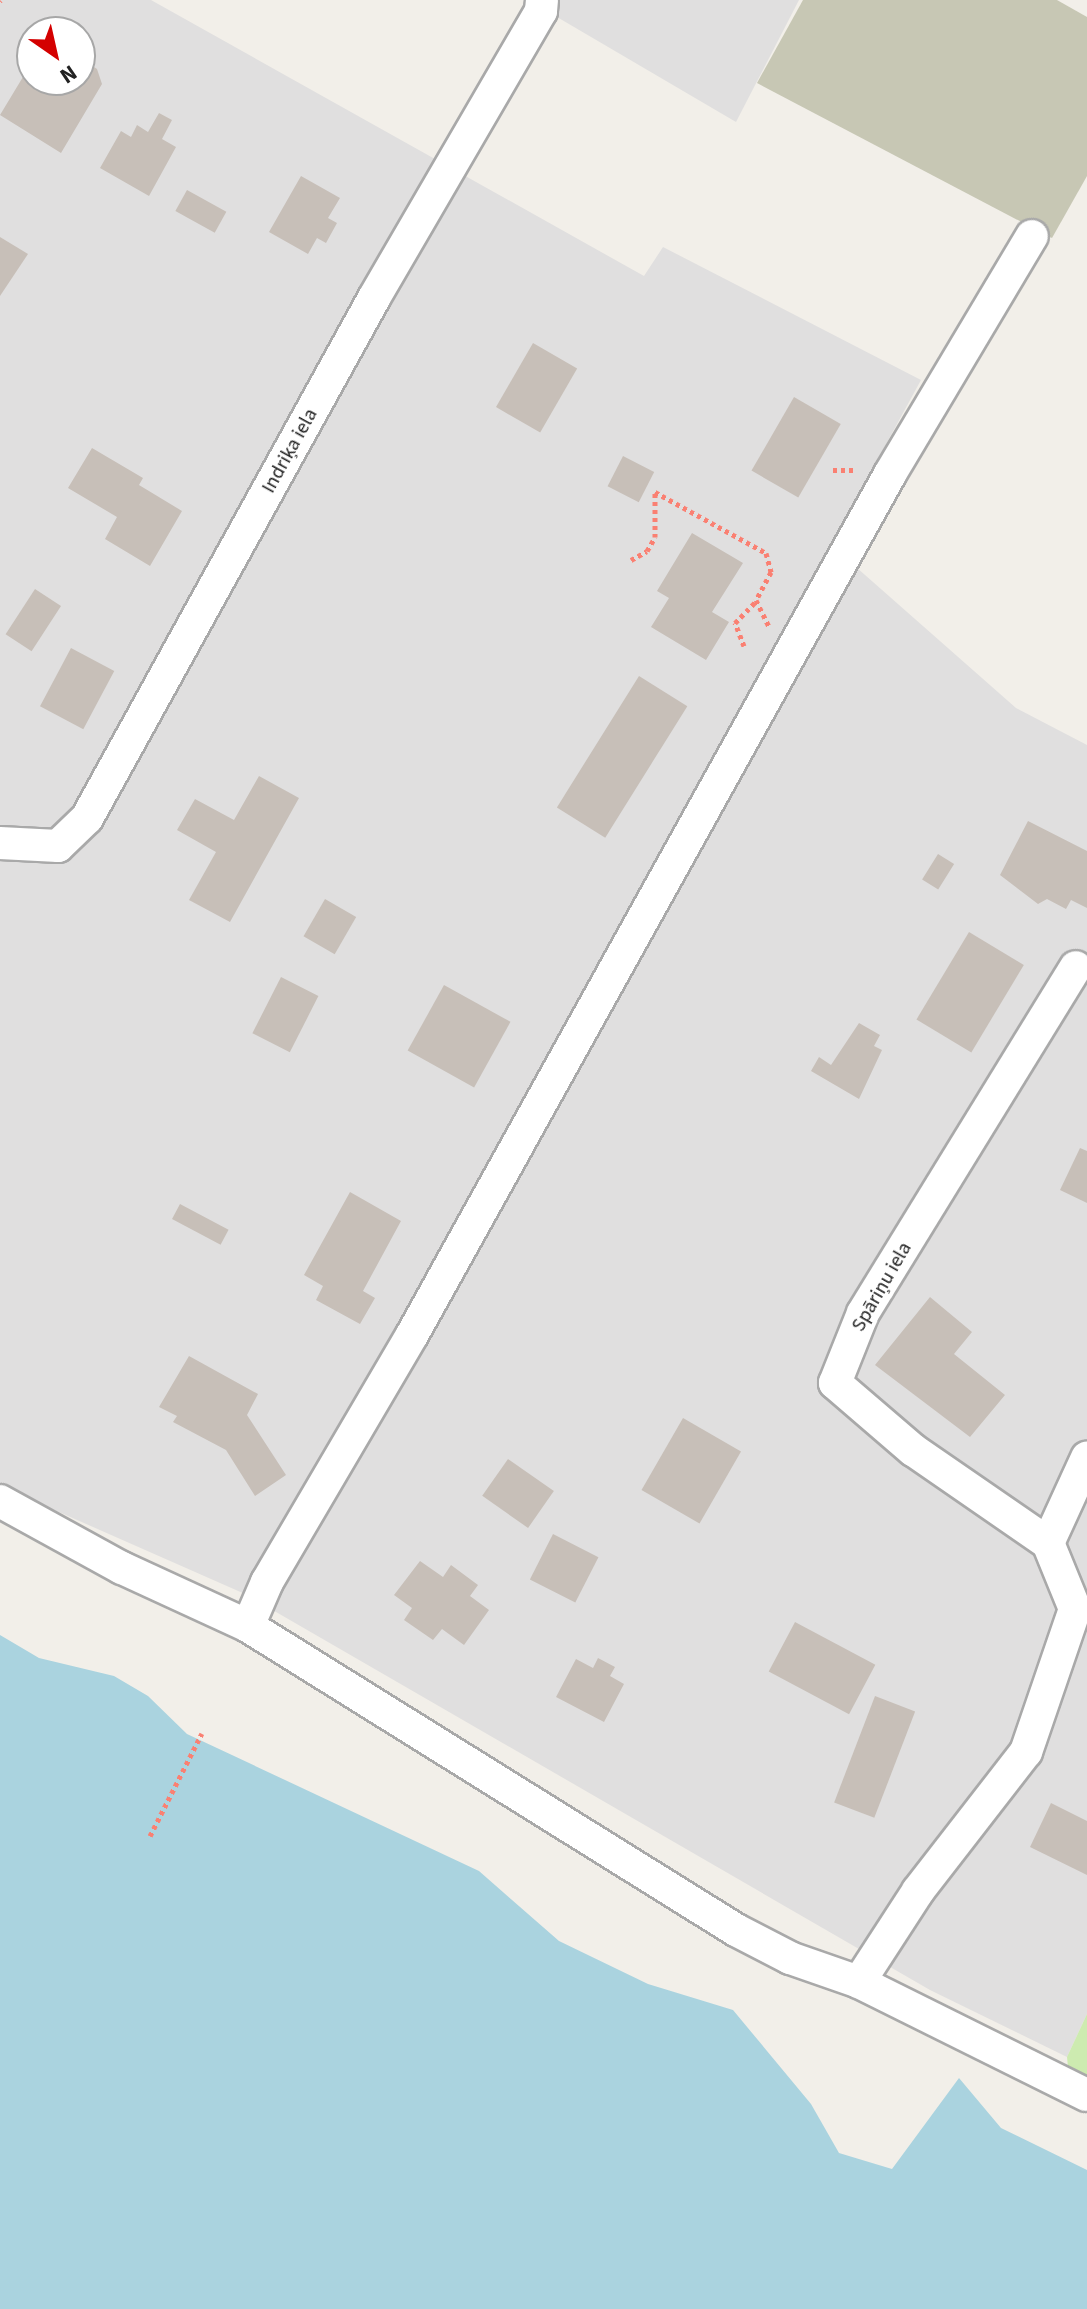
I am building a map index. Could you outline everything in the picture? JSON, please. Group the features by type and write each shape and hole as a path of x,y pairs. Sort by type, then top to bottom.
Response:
{"street":[{"name":"Indriķa iela","path":"0,843 58,846 87,818 374,298 541,11 542,0"},
{"path":"248,1626 267,1582 412,1335 883,488 1032,236"},
{"name":"Spāriņu iela","path":"1048,1543 913,1450 835,1383 863,1313 1076,967"},
{"path":"859,1982 918,1891 1026,1752 1075,1609 1048,1543 1087,1458"},
{"path":"0,1501 122,1568 248,1626 736,1930 790,1958 859,1982 1087,2095"}],"path":[{"path":"631,560 647,551 655,537 655,492 766,553 771,572 756,600 735,623 744,646"},
{"path":"756,600 774,638"},
{"path":"150,1836 202,1733"}],"shaded area":[{"path":"0,0 151,0 644,276 663,247 921,380 831,545 1016,708 1087,745 1087,2014 1067,2057 930,1990 245,1594 0,1486"},
{"path":"528,0 799,0 736,122"},
{"path":"803,0 1057,0 1087,17 1087,176 1052,238 757,83"}],"green space":[{"path":"1087,2014 1087,2083 1069,2077 1067,2057"}],"water":[{"path":"0,1635 39,1658 114,1676 148,1696 187,1734 479,1871 559,1941 648,1984 733,2010 811,2104 839,2153 892,2169 959,2078 1001,2128 1087,2170 1087,2309 0,2309"}],"building":[{"path":"96,68 97,69 102,84 96,94"},
{"path":"16,88 16,96 95,96 61,153 0,115"},
{"path":"159,113 172,120 162,139 176,147 149,196 100,168 121,131 131,137 137,125 148,132"},
{"path":"301,176 340,198 328,218 337,223 326,243 317,238 308,254 269,232"},
{"path":"187,190 226,212 215,233 175,211"},
{"path":"0,237 28,254 0,296"},
{"path":"533,343 577,368 540,433 496,407"},
{"path":"794,397 841,424 798,498 752,471"},
{"path":"92,448 143,478 139,485 182,511 150,566 105,539 117,517 68,488"},
{"path":"623,456 654,472 639,502 608,486"},
{"path":"692,533 743,563 712,612 729,622 706,660 651,627 669,598 657,591"},
{"path":"35,589 61,606 32,651 6,634"},
{"path":"71,648 114,671 83,729 40,706"},
{"path":"639,676 687,706 605,838 557,807"},
{"path":"259,776 299,798 230,922 189,900 216,852 177,830 195,799 234,820"},
{"path":"1028,821 1087,851 1087,908 1071,900 1066,909 1047,899 1038,904 1000,875"},
{"path":"938,854 954,864 938,890 922,879"},
{"path":"325,899 356,917 335,954 304,936"},
{"path":"969,932 1024,965 971,1052 916,1019"},
{"path":"281,977 318,996 290,1052 252,1033"},
{"path":"444,985 510,1022 474,1087 408,1051"},
{"path":"859,1023 880,1035 874,1046 882,1050 859,1099 811,1071 819,1057 831,1065"},
{"path":"1080,1148 1087,1151 1087,1203 1060,1190"},
{"path":"350,1192 401,1221 363,1291 375,1298 360,1324 316,1300 323,1286 304,1275"},
{"path":"180,1204 229,1230 221,1245 172,1219"},
{"path":"930,1297 972,1332 954,1354 1005,1395 970,1437 875,1365"},
{"path":"189,1356 258,1394 247,1415 286,1475 255,1496 226,1450 173,1422 177,1416 159,1407"},
{"path":"683,1418 741,1452 700,1523 642,1490"},
{"path":"508,1459 554,1491 528,1528 482,1496"},
{"path":"553,1534 598,1557 575,1603 530,1579"},
{"path":"420,1561 443,1577 451,1565 478,1585 470,1596 489,1610 464,1645 442,1629 433,1640 404,1620 412,1608 394,1595"},
{"path":"795,1622 875,1665 849,1714 769,1671"},
{"path":"598,1658 615,1667 610,1676 624,1684 604,1722 556,1697 576,1659 593,1668"},
{"path":"875,1696 915,1711 874,1818 834,1802"},
{"path":"1051,1803 1087,1821 1087,1875 1030,1847"}]}
